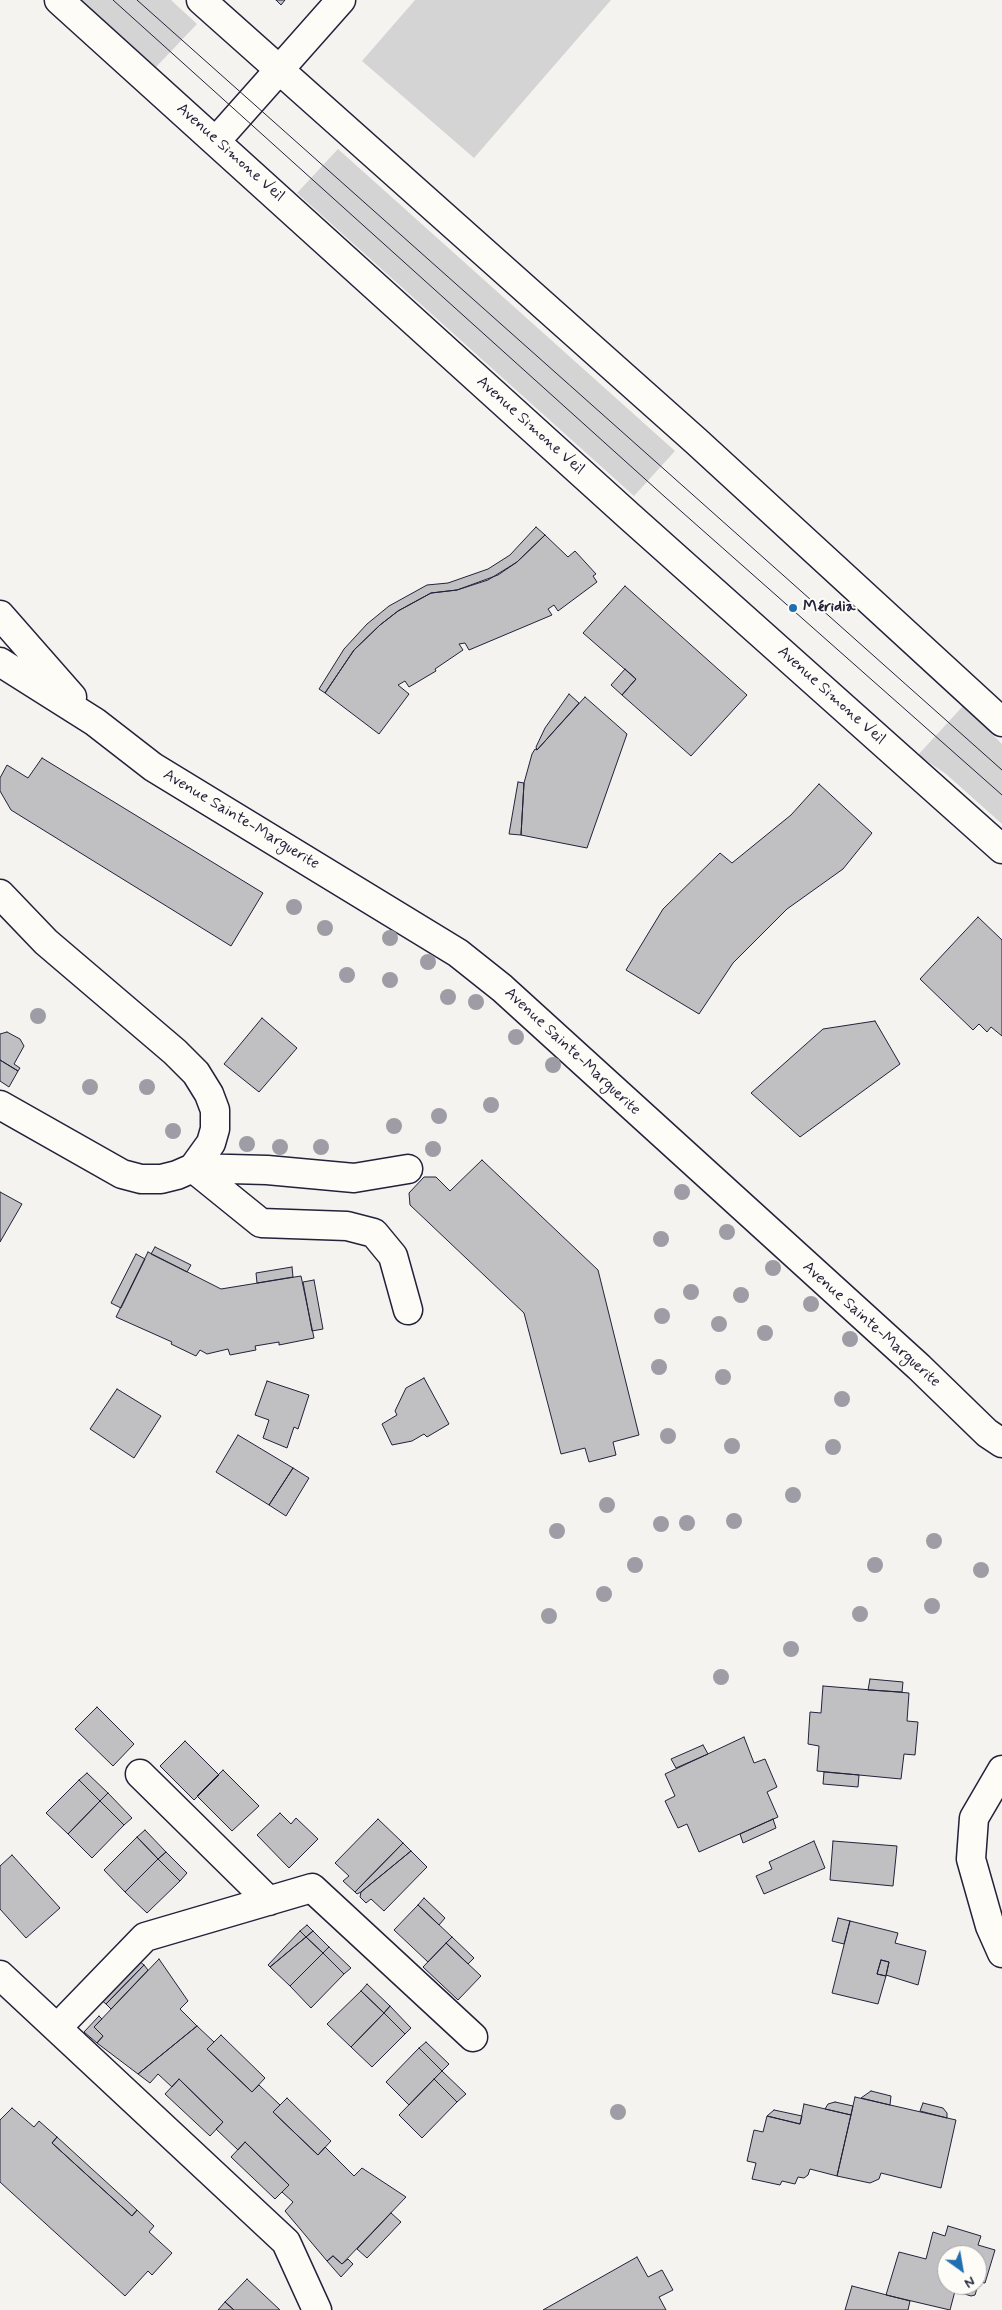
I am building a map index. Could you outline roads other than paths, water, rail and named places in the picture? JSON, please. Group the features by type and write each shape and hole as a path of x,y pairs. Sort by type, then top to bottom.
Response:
{"street":[{"name":"Avenue Simone Veil","path":"59,0 621,509 1002,849"},
{"path":"201,0 696,441 1002,722"},
{"path":"216,141 341,0"},
{"name":"Avenue Sainte-Marguerite","path":"0,615 95,722"},
{"name":"Avenue Sainte-Marguerite","path":"0,662 95,722 153,767 420,928 458,953 488,977 918,1367 987,1433 1002,1443"},
{"path":"0,894 46,942 175,1052 196,1073 209,1094 215,1110 211,1143 193,1168"},
{"path":"0,1105 122,1174 140,1179 161,1179 193,1168 267,1170 354,1178 408,1169"},
{"path":"193,1168 261,1222 347,1226 374,1233 392,1256 408,1310"},
{"path":"1002,1770 974,1818 971,1859 990,1926 1002,1953"},
{"path":"140,1774 269,1901"},
{"path":"57,2028 145,1937 312,1888 474,2037"},
{"path":"0,1974 286,2242 317,2310"}],"tram line":[{"path":"113,0 665,497 1002,795"},
{"path":"137,0 1002,770"}],"place":[{"name":"Méridia","path":"793,608"}]}
